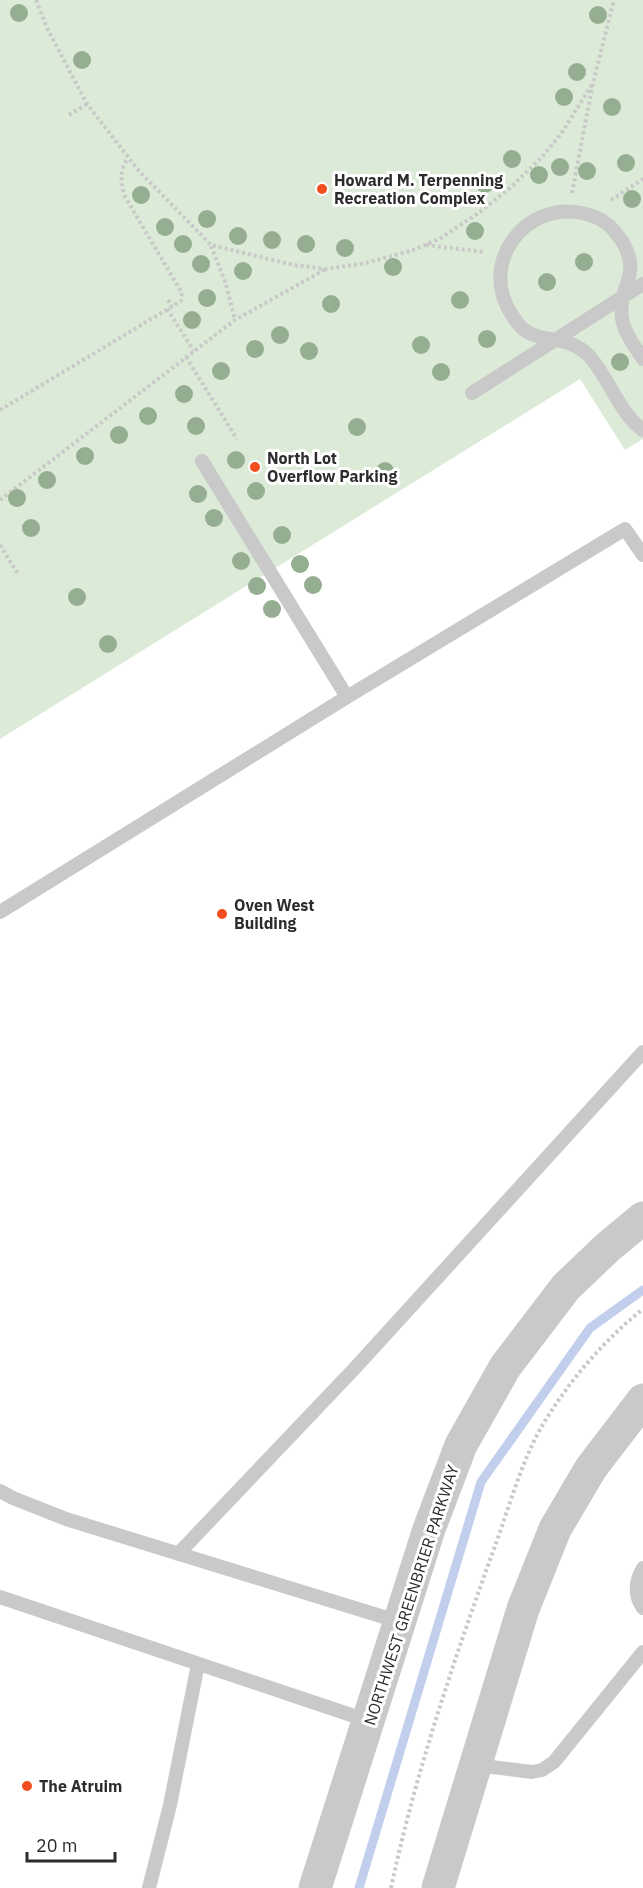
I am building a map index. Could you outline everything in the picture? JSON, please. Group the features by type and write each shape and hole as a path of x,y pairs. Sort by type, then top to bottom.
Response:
{"street":[{"name":"NORTHWEST GREENBRIER PARKWAY","path":"315,1888 429,1530 461,1445 505,1366 566,1287 643,1218"},
{"path":"438,1888 523,1609 555,1528 591,1468 643,1400"}],"lane":[{"path":"643,359 627,334 622,318 622,298 633,275 631,254 608,224 593,215 569,210 542,215 519,231 504,255 500,281 511,314 523,330 540,337 557,339 575,345 589,356 632,422 643,430"},
{"path":"472,393 643,284"},
{"path":"202,461 347,697"},
{"path":"0,912 347,697 625,529 643,555"},
{"path":"178,1554 355,1368 643,1052"},
{"path":"0,1491 66,1519 400,1622"},
{"path":"643,1568 636,1580 638,1600 643,1608"},
{"path":"0,1597 369,1721"},
{"path":"476,1765 532,1772 543,1770 554,1762 643,1652"},
{"path":"149,1888 170,1806 198,1664"}],"path":[{"path":"36,0 47,28 87,104 128,158 211,245 225,281 235,320"},
{"path":"569,210 593,83 614,0"},
{"path":"211,245 275,261 326,269 366,263 425,245 439,239 477,214 510,188 541,158 561,134 593,83"},
{"path":"69,116 87,104"},
{"path":"0,410 181,301 182,293 124,195 122,168 128,158"},
{"path":"610,200 643,179"},
{"path":"425,245 504,255"},
{"path":"0,500 235,320 326,269"},
{"path":"168,300 172,306"},
{"path":"167,309 194,351"},
{"path":"186,357 237,439"},
{"path":"0,545 18,574"},
{"path":"391,1888 410,1809 443,1697 523,1466 541,1428 571,1384 625,1323 643,1309"}],"green space":[{"name":"Howard M. Terpenning Recreation Complex","path":"0,0 643,0 643,439 625,450 580,379 0,739"}],"waterway":[{"path":"359,1888 481,1482 590,1328 643,1290"}],"place":[{"name":"Howard M. Terpenning Recreation Complex","path":"322,189"},
{"name":"North Lot Overflow Parking","path":"255,467"},
{"name":"Oven West Building","path":"222,914"},
{"name":"The Atruim","path":"27,1786"}]}
